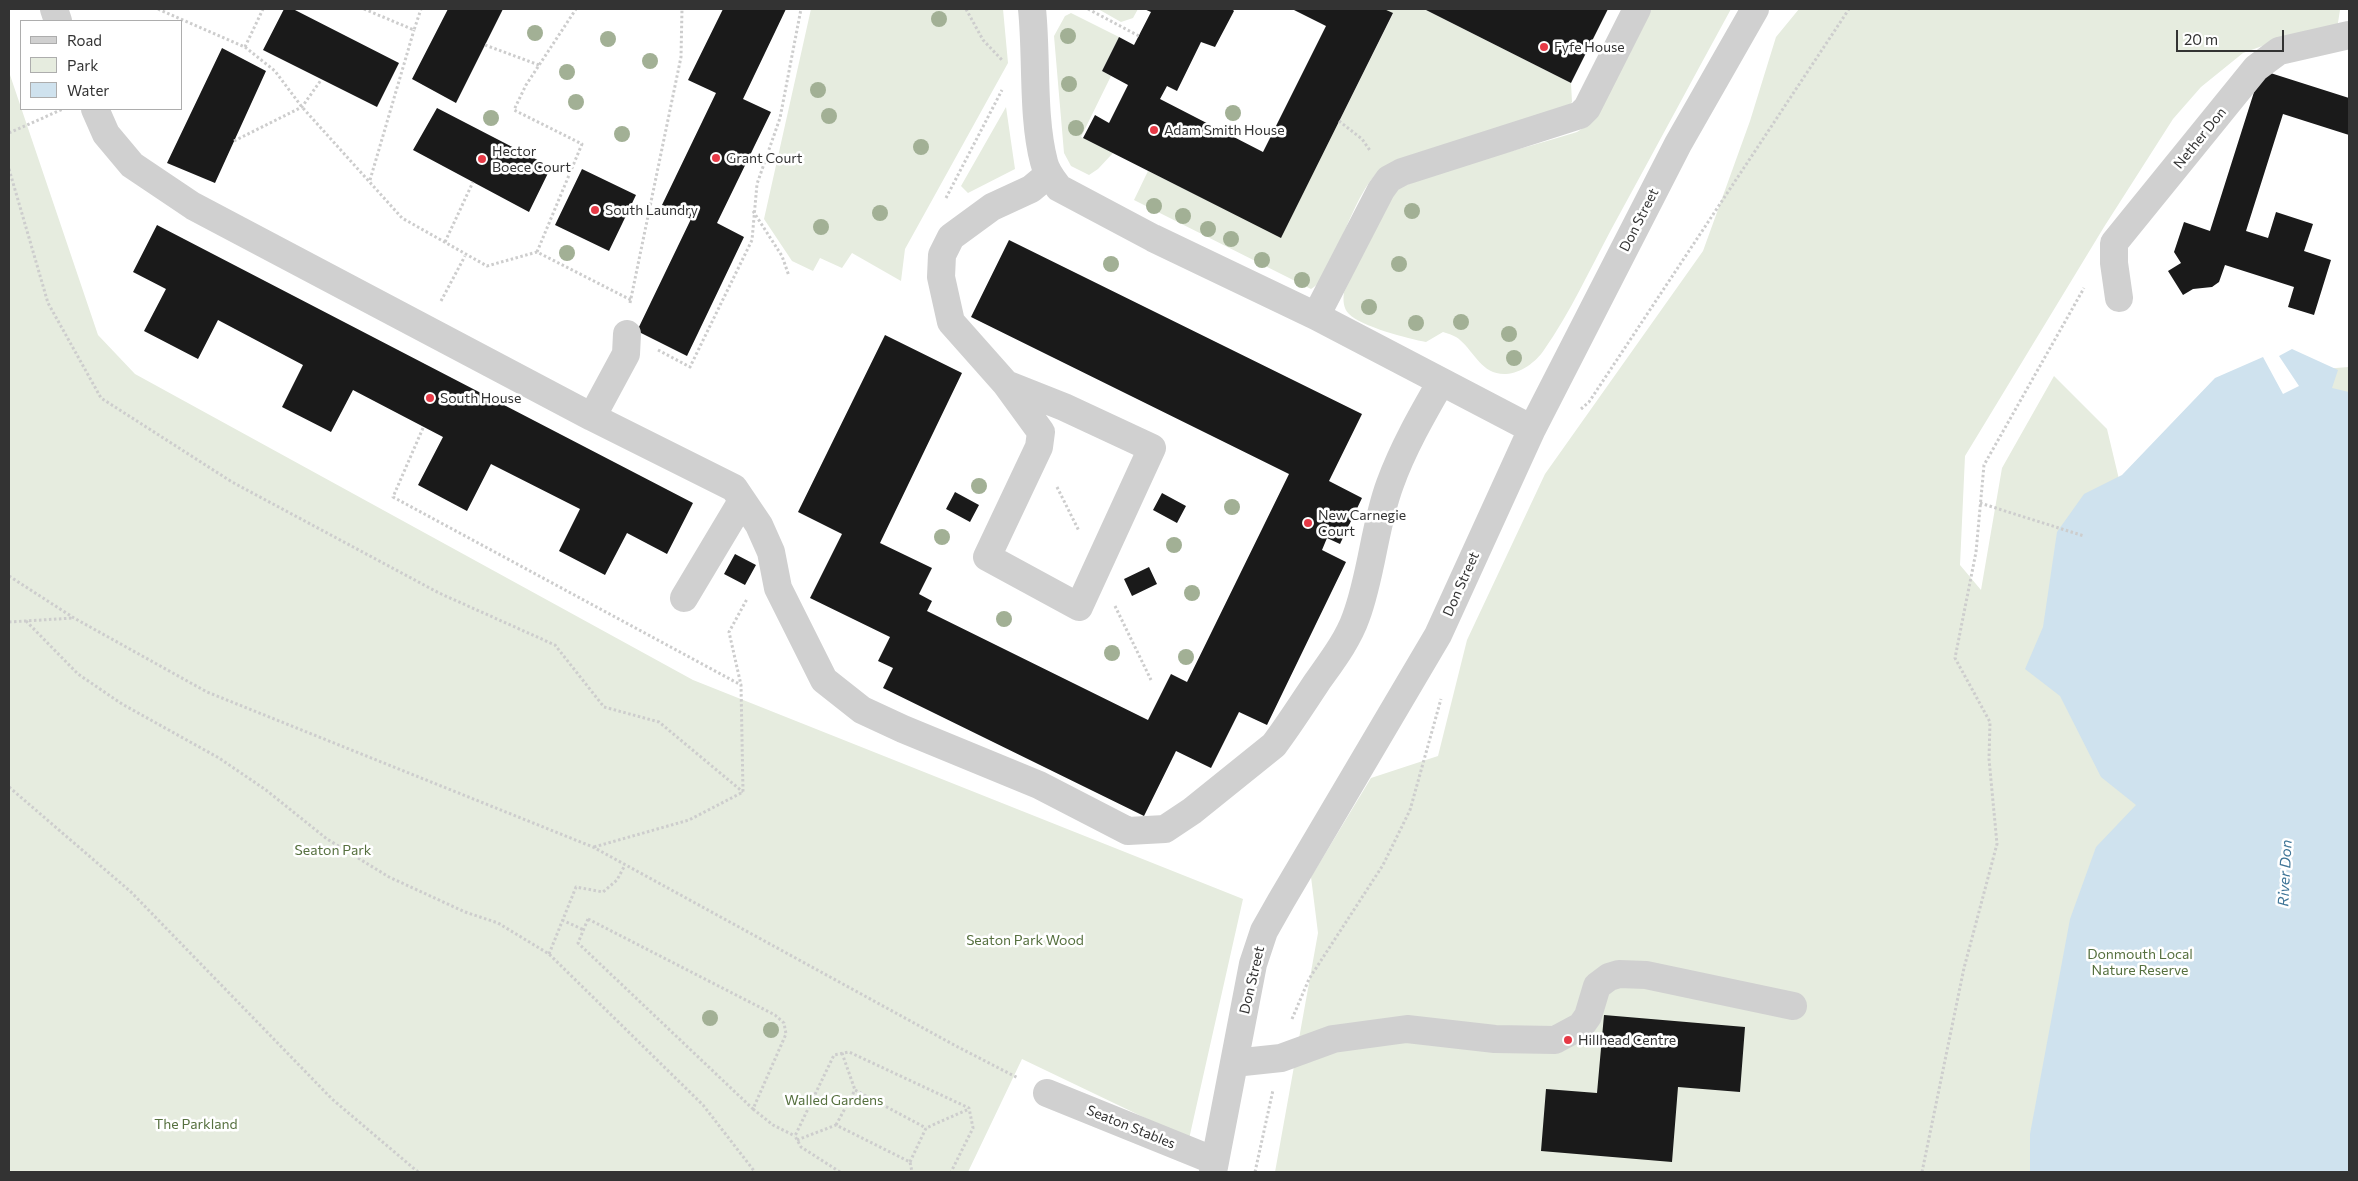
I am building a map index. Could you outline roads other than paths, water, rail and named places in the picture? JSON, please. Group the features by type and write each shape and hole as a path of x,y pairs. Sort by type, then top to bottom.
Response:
{"street":[{"path":"1052,9 1033,22 1038,115 1044,162 1049,174 1059,188 1101,211 1316,316 1532,429"},
{"path":"1316,316 1381,190 1389,180 1402,172 1580,115 1587,108 1637,9"},
{"name":"Don Street","path":"1214,1167 1253,964 1264,931 1438,635 1532,429 1678,144 1755,9"},
{"name":"Nether Don","path":"2119,298 2114,263 2114,243 2256,68 2278,51 2349,35"},
{"path":"95,110 106,134 132,165 193,206 427,328 592,417 734,488 759,525 771,552 778,588 824,680 862,710 1039,785 1128,831 1165,829 1192,811 1224,783 1274,745 1334,658 1356,618 1371,568 1379,520 1389,484 1416,424 1441,382"},
{"path":"1006,384 1064,407 1152,448 1079,607 986,557 1039,447 1041,432 1006,384 951,322 941,277 942,255 951,237 992,207 1031,189 1049,174"},
{"path":"592,417 626,354 627,334"},
{"path":"684,598 742,501"},
{"path":"1234,1063 1281,1058 1333,1039 1407,1029 1495,1039 1555,1040 1581,1026 1588,1016 1592,997 1597,986 1610,977 1620,974 1646,975 1793,1006"},
{"name":"Seaton Stables","path":"1047,1093 1214,1167"}],"water":[{"name":"Donmouth Local Nature Reserve","path":"2292,349 2338,370 2332,388 2349,392 2349,1172 2030,1172 2030,1134 2070,919 2096,847 2136,805 2101,777 2060,696 2025,669 2043,627 2057,532 2084,494 2122,475 2215,378 2263,357 2283,394 2299,386 2279,356"}],"place":[{"name":"Fyfe House","path":"1544,47"},
{"name":"Adam Smith House","path":"1154,130"},
{"name":"Grant Court","path":"716,158"},
{"name":"Hector Boece Court","path":"482,159"},
{"name":"South Laundry","path":"595,210"},
{"name":"South House","path":"430,398"},
{"name":"New Carnegie Court","path":"1308,523"},
{"name":"Hillhead Centre","path":"1568,1040"}],"park label":[{"name":"Seaton Park","path":"333,850"},
{"name":"Seaton Park Wood","path":"1025,940"},
{"name":"Walled Gardens","path":"834,1100"},
{"name":"The Parkland","path":"196,1124"}],"water label":[{"name":"River Don","path":"2285,873"}]}
